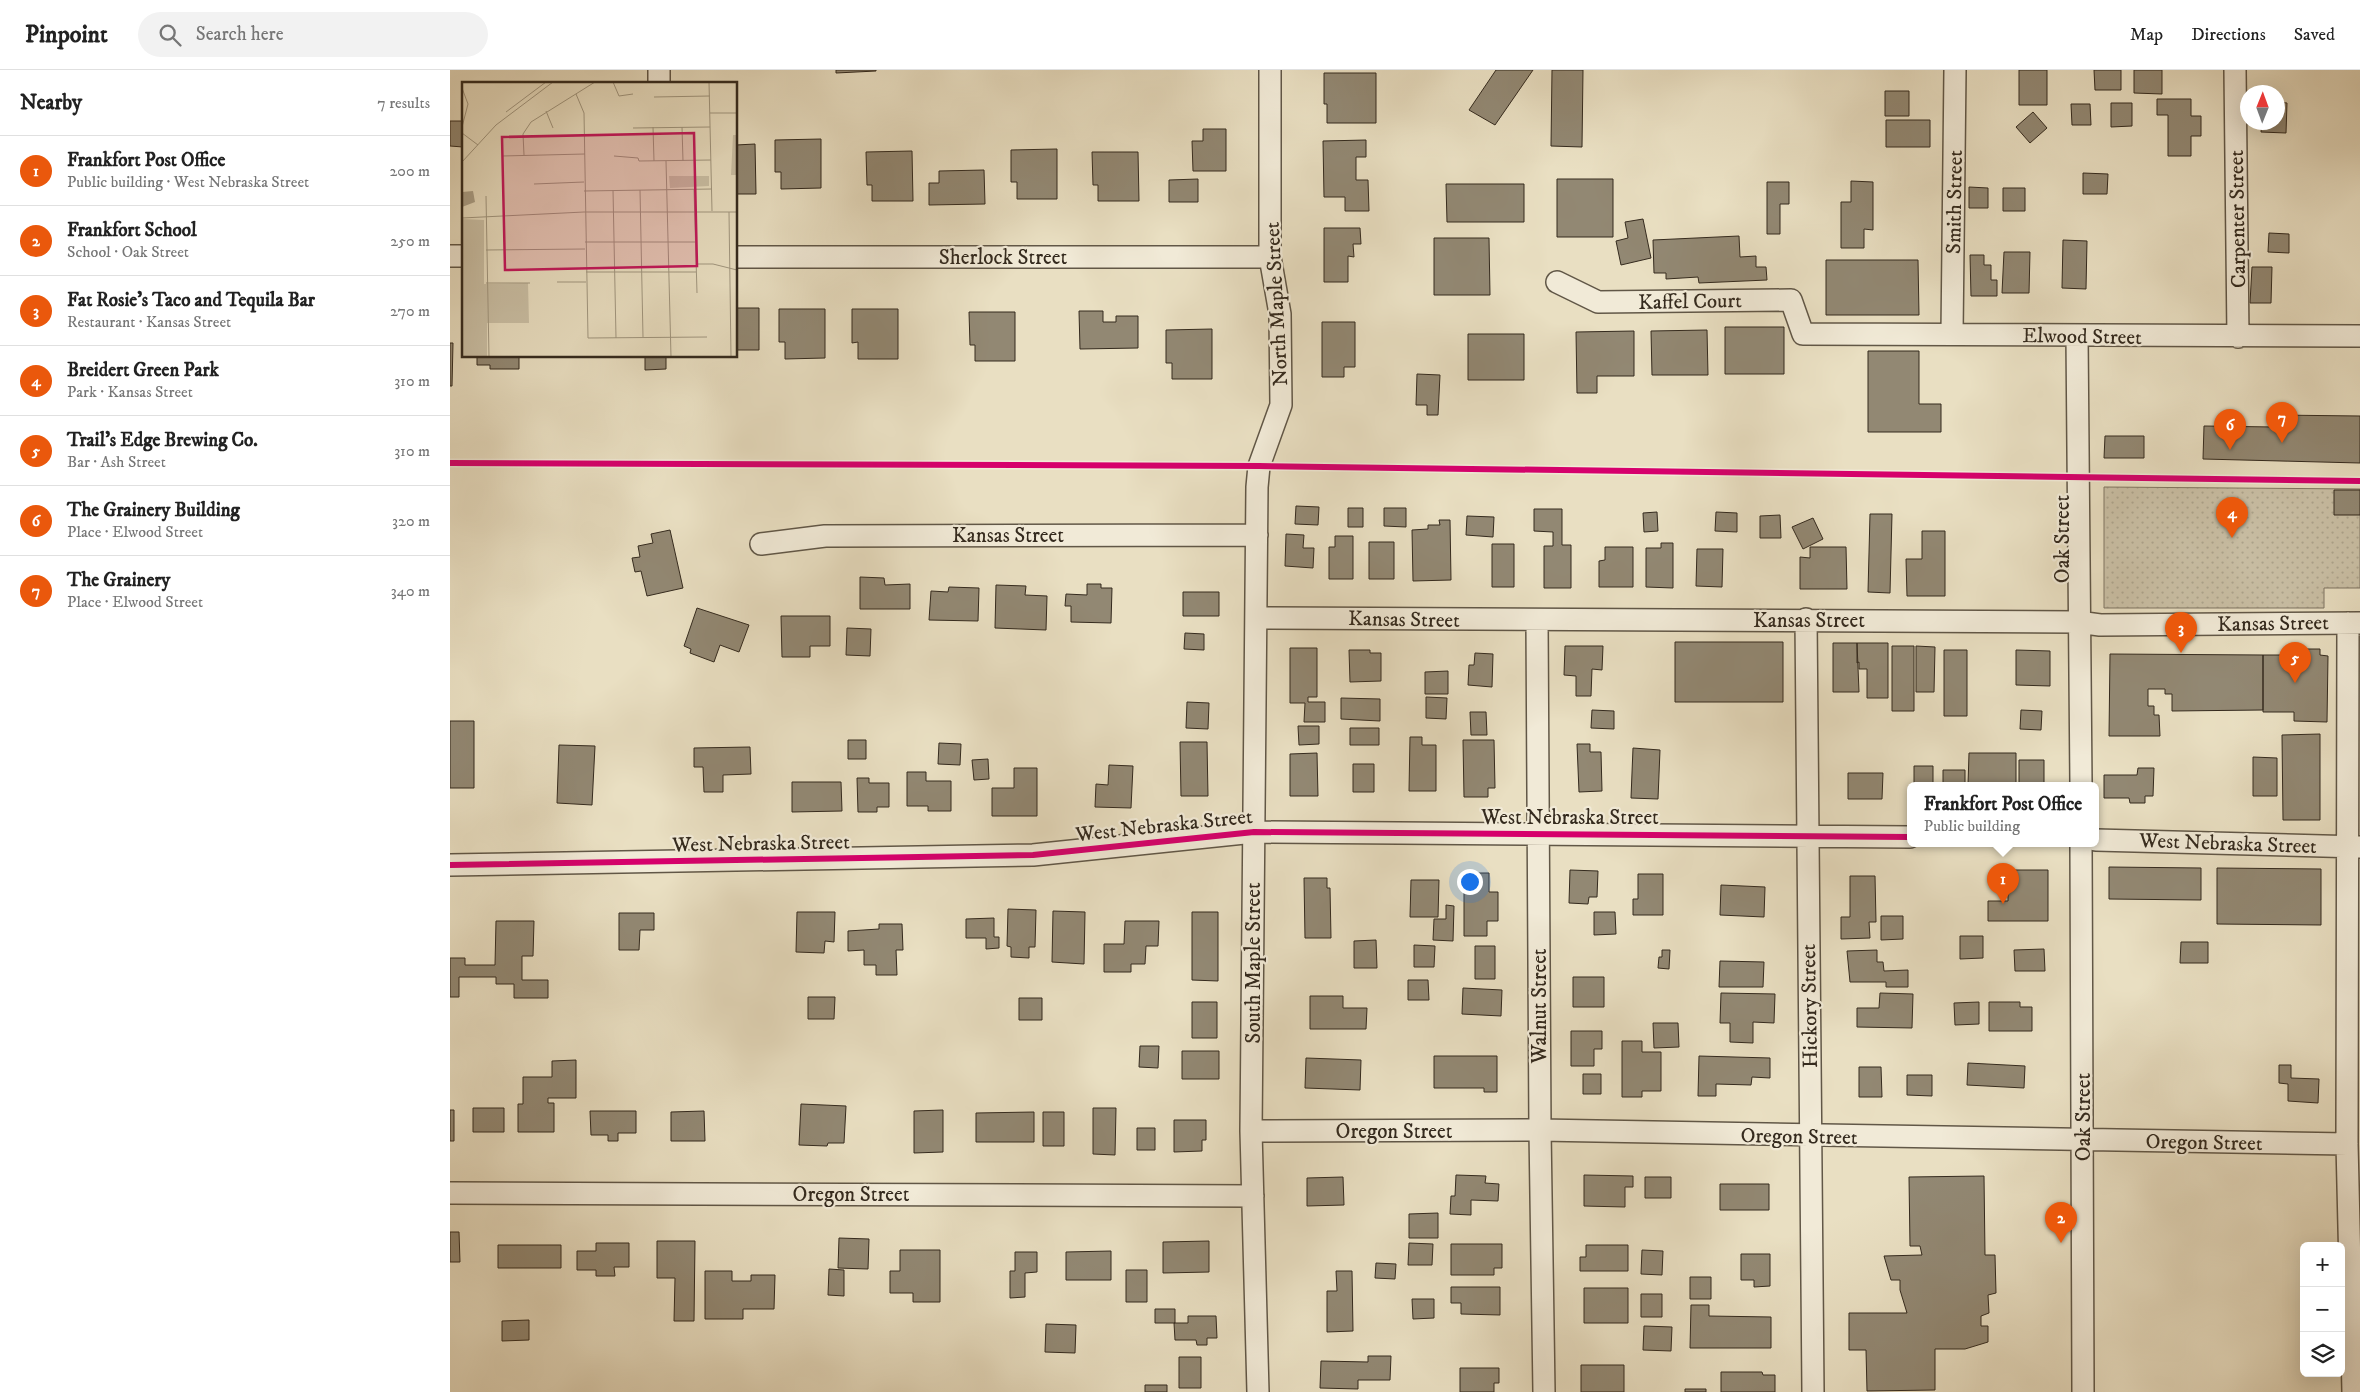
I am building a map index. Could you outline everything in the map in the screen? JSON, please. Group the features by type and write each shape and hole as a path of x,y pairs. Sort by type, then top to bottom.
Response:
{"street":[{"name":"North Maple Street","path":"1257,534 1259,466 1281,405 1280,314 1270,257 1270,70"},
{"name":"Smith Street","path":"1952,334 1955,70"},
{"name":"Carpenter Street","path":"2235,70 2238,337"},
{"name":"Sherlock Street","path":"738,257 1270,257"},
{"name":"Kaffel Court","path":"1557,282 1598,302 1791,300 1803,334"},
{"name":"Elwood Street","path":"1803,334 2360,336"},
{"name":"Oak Street","path":"2077,336 2078,622 2081,782"},
{"name":"Kansas Street","path":"761,544 825,536 1257,534"},
{"name":"South Maple Street","path":"1257,534 1251,1131 1258,1392"},
{"name":"Kansas Street","path":"1257,618 1538,621 1806,619 2078,622 2100,625 2354,623"},
{"name":"Hickory Street","path":"1806,619 1813,1392"},
{"name":"Walnut Street","path":"1538,621 1540,1130 1544,1392"},
{"path":"2353,1392 2356,1363 2347,1144 2354,847 2354,623"},
{"name":"West Nebraska Street","path":"450,865 1033,855 1254,832 1538,833 1907,838"},
{"name":"West Nebraska Street","path":"2099,840 2354,847"},
{"name":"Oak Street","path":"2082,847 2083,1392"},
{"name":"Oregon Street","path":"1251,1131 1540,1130 2347,1144"},
{"name":"Oregon Street","path":"450,1193 1253,1196"}],"shaded area":[{"path":"2104,487 2360,489 2360,588 2324,588 2324,608 2104,608"}],"building":[{"path":"836,70 876,70 876,71 836,73"},
{"path":"1496,70 1533,70 1495,125 1469,110"},
{"path":"1552,70 1583,70 1582,147 1551,146"},
{"path":"2019,70 2047,70 2047,105 2019,105"},
{"path":"2094,70 2121,70 2121,90 2095,90"},
{"path":"2134,70 2162,70 2162,94 2134,93"},
{"path":"1324,73 1376,73 1376,123 1327,123 1327,104 1324,104"},
{"path":"1885,91 1909,91 1909,116 1885,116"},
{"path":"2157,99 2191,99 2191,116 2201,116 2201,136 2191,136 2191,156 2168,156 2168,115 2157,115"},
{"path":"2111,103 2132,103 2132,126 2111,127"},
{"path":"2285,103 2287,103 2286,133 2261,132 2261,130 2285,130"},
{"path":"2071,104 2090,104 2091,125 2072,125"},
{"path":"2033,112 2047,128 2030,143 2016,127"},
{"path":"1886,120 1930,120 1930,147 1886,147"},
{"path":"450,121 462,121 462,147 450,146"},
{"path":"1203,129 1226,129 1226,171 1193,171 1192,141 1203,141"},
{"path":"821,139 821,188 781,189 781,172 775,172 775,140"},
{"path":"1366,140 1366,157 1356,157 1356,180 1368,180 1369,211 1345,211 1345,197 1324,197 1323,141"},
{"path":"755,144 756,194 738,194 738,145"},
{"path":"1057,149 1057,199 1017,199 1017,182 1011,182 1011,150"},
{"path":"912,151 913,201 872,201 872,185 867,185 866,152"},
{"path":"1092,152 1138,152 1139,201 1098,201 1098,185 1093,185"},
{"path":"984,170 985,204 929,205 929,183 939,183 939,171"},
{"path":"2083,173 2108,174 2107,194 2083,194"},
{"path":"1198,179 1198,202 1169,202 1169,180"},
{"path":"1557,179 1613,179 1613,237 1557,237"},
{"path":"1851,181 1873,182 1873,230 1864,229 1864,248 1841,248 1841,202 1851,202"},
{"path":"1767,182 1789,182 1789,204 1780,204 1780,234 1767,234"},
{"path":"1446,184 1524,184 1524,222 1447,222"},
{"path":"1969,187 1988,188 1988,208 1969,208"},
{"path":"2003,188 2025,188 2025,211 2003,211"},
{"path":"1643,219 1651,258 1621,265 1616,241 1628,238 1625,222"},
{"path":"1324,228 1360,228 1361,244 1353,244 1354,257 1348,256 1348,282 1324,282"},
{"path":"2269,233 2289,234 2289,253 2268,252"},
{"path":"1739,236 1740,257 1756,256 1756,267 1766,267 1767,280 1699,283 1698,277 1666,279 1666,273 1654,273 1653,240"},
{"path":"1434,238 1489,238 1490,295 1434,295"},
{"path":"2063,240 2087,241 2086,289 2062,288"},
{"path":"2004,252 2030,252 2029,293 2002,293"},
{"path":"1970,255 1984,255 1984,265 1991,265 1991,280 1997,280 1997,296 1971,296"},
{"path":"1826,260 1918,260 1919,315 1826,315"},
{"path":"2252,267 2272,267 2271,303 2250,303"},
{"path":"738,308 759,308 759,350 738,350"},
{"path":"779,309 825,309 825,358 785,359 785,342 779,342"},
{"path":"852,309 898,309 898,359 858,359 858,342 852,343"},
{"path":"1079,311 1103,311 1103,322 1116,322 1116,316 1138,316 1138,348 1080,349"},
{"path":"969,312 1015,312 1015,361 975,361 975,345 970,345"},
{"path":"1322,322 1355,322 1355,367 1344,367 1344,377 1322,377"},
{"path":"1725,327 1784,327 1784,374 1725,374"},
{"path":"1212,329 1212,379 1172,379 1172,363 1166,363 1166,330"},
{"path":"1707,330 1708,375 1652,375 1651,331"},
{"path":"1634,331 1634,376 1597,376 1597,393 1577,393 1576,332"},
{"path":"1468,334 1524,334 1524,380 1468,380"},
{"path":"450,343 453,343 452,386 450,386"},
{"path":"1868,351 1919,351 1919,404 1941,404 1941,432 1868,432"},
{"path":"477,358 519,358 519,369 490,369 490,365 477,365"},
{"path":"645,358 666,358 666,369 645,370"},
{"path":"1417,374 1440,375 1438,415 1427,415 1427,405 1416,405"},
{"path":"2274,415 2360,416 2360,463 2203,459 2204,426 2274,427"},
{"path":"2105,436 2144,436 2144,458 2104,458"},
{"path":"2334,490 2360,490 2360,515 2334,515"},
{"path":"1296,506 1319,507 1318,525 1295,524"},
{"path":"1348,508 1363,508 1363,527 1348,527"},
{"path":"1384,508 1406,508 1406,527 1384,526"},
{"path":"1534,509 1562,509 1562,545 1571,545 1571,588 1544,588 1544,546 1553,546 1553,532 1534,531"},
{"path":"1657,512 1658,531 1644,532 1643,513"},
{"path":"1716,512 1737,513 1737,532 1715,531"},
{"path":"1870,514 1892,514 1890,593 1868,592"},
{"path":"1780,515 1781,538 1760,538 1760,516"},
{"path":"1467,516 1494,517 1493,537 1466,535"},
{"path":"1813,518 1823,539 1803,549 1792,527"},
{"path":"1439,520 1450,520 1451,580 1413,581 1412,530 1428,529 1428,525 1440,525"},
{"path":"670,530 683,588 647,596 641,571 635,572 632,558 640,557 638,546 653,543 651,534"},
{"path":"1922,531 1945,531 1945,596 1907,596 1906,559 1922,559"},
{"path":"1286,534 1304,535 1303,548 1314,548 1313,568 1285,566"},
{"path":"1335,536 1353,536 1353,579 1329,579 1329,547 1335,547"},
{"path":"1369,542 1394,542 1394,579 1369,579"},
{"path":"1661,543 1673,543 1673,588 1646,587 1646,548 1661,548"},
{"path":"1492,544 1514,544 1514,587 1492,587"},
{"path":"1605,547 1633,547 1633,587 1599,587 1599,561 1605,560"},
{"path":"1810,547 1846,547 1847,589 1800,589 1800,557 1810,558"},
{"path":"1697,549 1723,549 1722,587 1696,586"},
{"path":"860,577 884,578 885,585 910,584 910,609 860,609"},
{"path":"1087,584 1101,584 1101,588 1112,588 1111,623 1071,622 1071,606 1065,606 1066,594 1087,595"},
{"path":"996,585 1026,586 1025,595 1047,596 1046,630 995,628"},
{"path":"949,587 979,588 978,621 929,620 931,591 948,592"},
{"path":"1183,592 1219,592 1219,616 1183,616"},
{"path":"697,608 749,625 739,652 720,645 714,662 690,653 691,649 684,646"},
{"path":"781,616 830,616 830,646 810,646 810,657 782,657"},
{"path":"847,628 871,629 870,656 846,655"},
{"path":"1185,633 1204,634 1204,650 1184,649"},
{"path":"1675,642 1783,642 1783,702 1675,702"},
{"path":"1833,643 1857,643 1859,692 1833,692"},
{"path":"1857,643 1888,643 1888,698 1867,698 1867,669 1859,669 1859,662 1857,663"},
{"path":"1565,646 1603,646 1602,670 1592,669 1591,696 1576,696 1576,676 1564,675"},
{"path":"1892,646 1914,646 1914,711 1892,711"},
{"path":"1916,646 1935,647 1934,692 1916,692"},
{"path":"1290,648 1317,648 1317,697 1308,697 1308,702 1325,702 1325,722 1304,722 1305,703 1290,703"},
{"path":"2292,649 2320,649 2320,655 2328,656 2327,722 2294,721 2294,712 2263,712 2263,655 2292,655"},
{"path":"1349,650 1370,650 1370,653 1381,653 1381,681 1350,682"},
{"path":"1944,650 1967,650 1967,716 1944,716"},
{"path":"2016,650 2050,651 2050,686 2016,685"},
{"path":"1475,653 1493,654 1492,687 1468,685 1469,665 1474,665"},
{"path":"2110,654 2263,655 2263,710 2172,711 2172,694 2165,694 2165,689 2148,689 2148,706 2154,706 2154,715 2159,715 2160,736 2109,736"},
{"path":"1448,671 1448,694 1425,694 1425,672"},
{"path":"1426,697 1447,698 1446,719 1426,718"},
{"path":"1341,698 1380,699 1380,721 1341,719"},
{"path":"1187,702 1209,703 1208,729 1186,728"},
{"path":"1592,710 1614,711 1614,729 1591,728"},
{"path":"2021,710 2042,711 2041,730 2020,729"},
{"path":"1470,712 1486,712 1487,735 1471,735"},
{"path":"450,721 474,721 474,788 450,788"},
{"path":"1298,726 1319,726 1319,744 1299,745"},
{"path":"1350,728 1379,728 1379,745 1350,745"},
{"path":"2320,734 2320,820 2283,820 2282,735"},
{"path":"1410,737 1422,737 1422,745 1436,745 1436,791 1409,791"},
{"path":"848,740 866,740 866,759 848,759"},
{"path":"1463,740 1494,740 1495,788 1488,788 1488,797 1464,797"},
{"path":"1180,742 1207,742 1208,796 1181,796"},
{"path":"939,743 961,744 960,765 938,764"},
{"path":"1577,744 1590,744 1590,752 1601,752 1602,791 1579,792"},
{"path":"559,745 595,746 592,805 557,803"},
{"path":"750,747 751,774 723,775 723,792 704,792 703,767 694,767 694,748"},
{"path":"1633,748 1660,750 1658,799 1631,798"},
{"path":"1317,753 1318,796 1290,796 1290,754"},
{"path":"1969,753 2016,753 2016,782 1968,782"},
{"path":"2253,757 2277,758 2277,796 2253,796"},
{"path":"988,759 989,779 974,780 972,760"},
{"path":"2019,760 2044,760 2044,782 2019,782"},
{"path":"1353,764 1374,764 1374,792 1353,792"},
{"path":"1109,765 1133,766 1131,808 1095,807 1096,784 1108,785"},
{"path":"1914,766 1933,766 1933,782 1914,782"},
{"path":"1014,768 1037,768 1037,816 992,816 992,788 1014,788"},
{"path":"2138,768 2154,768 2153,796 2145,796 2145,803 2130,803 2129,798 2104,798 2104,775 2137,775"},
{"path":"1943,770 1965,770 1965,782 1943,782"},
{"path":"907,772 926,772 926,781 951,781 951,811 928,811 928,806 907,806"},
{"path":"1848,773 1883,773 1882,799 1848,799"},
{"path":"857,778 869,778 869,783 889,783 889,807 877,807 877,812 858,812"},
{"path":"792,782 841,782 842,811 792,812"},
{"path":"2109,867 2201,868 2201,900 2109,899"},
{"path":"2217,868 2321,869 2321,925 2217,924"},
{"path":"1570,870 1598,871 1597,897 1589,897 1588,904 1569,903"},
{"path":"2008,870 2048,870 2048,921 1988,921 1988,901 2008,901"},
{"path":"1464,873 1489,873 1489,892 1498,892 1498,921 1487,921 1487,936 1464,936"},
{"path":"1638,874 1663,874 1663,915 1633,915 1633,899 1638,899"},
{"path":"1850,876 1875,876 1876,922 1869,922 1870,938 1841,939 1841,917 1850,917"},
{"path":"1304,878 1327,878 1327,888 1330,888 1331,938 1305,938"},
{"path":"1411,880 1439,880 1438,917 1410,917"},
{"path":"1721,885 1765,887 1764,917 1720,915"},
{"path":"1446,905 1454,906 1453,941 1433,940 1434,919 1446,919"},
{"path":"1008,909 1036,910 1035,947 1029,947 1029,958 1011,957 1011,947 1007,946"},
{"path":"1053,911 1085,912 1084,964 1052,962"},
{"path":"797,912 835,912 834,942 825,941 824,953 796,952"},
{"path":"1192,912 1218,912 1218,981 1192,980"},
{"path":"1594,912 1615,912 1616,934 1594,935"},
{"path":"619,913 654,913 654,930 640,930 639,950 619,950"},
{"path":"1881,916 1903,916 1903,939 1881,940"},
{"path":"994,918 994,937 999,937 999,948 986,949 986,938 966,938 966,919"},
{"path":"496,921 534,921 533,956 522,956 522,980 548,980 548,998 514,998 514,984 496,984 496,977 459,977 459,997 450,997 450,958 465,958 465,965 495,965"},
{"path":"1125,921 1159,921 1158,946 1146,946 1145,964 1131,964 1131,972 1104,972 1104,944 1124,944"},
{"path":"879,924 902,924 903,950 896,950 897,975 876,975 876,965 864,965 864,950 848,951 848,931 879,929"},
{"path":"1960,936 1983,936 1983,958 1960,959"},
{"path":"1376,940 1377,968 1354,968 1354,941"},
{"path":"2181,942 2208,942 2208,963 2180,963"},
{"path":"1414,945 1435,946 1434,967 1414,967"},
{"path":"1475,946 1495,946 1495,979 1475,979"},
{"path":"2044,949 2045,971 2015,971 2014,950"},
{"path":"1662,950 1670,950 1669,969 1658,968 1659,957 1662,957"},
{"path":"1877,950 1877,962 1883,962 1884,971 1908,970 1908,987 1886,987 1886,982 1850,982 1847,951"},
{"path":"1720,961 1764,962 1763,987 1719,987"},
{"path":"1573,977 1604,977 1604,1007 1573,1007"},
{"path":"1408,980 1428,980 1429,1000 1408,1000"},
{"path":"1463,988 1502,990 1501,1016 1462,1014"},
{"path":"1721,993 1775,994 1774,1023 1753,1022 1753,1043 1730,1042 1730,1023 1720,1023"},
{"path":"1880,993 1913,994 1912,1028 1857,1027 1857,1008 1879,1008"},
{"path":"1310,996 1343,996 1343,1008 1367,1008 1366,1029 1310,1029"},
{"path":"808,997 835,997 834,1019 808,1019"},
{"path":"1019,998 1042,998 1042,1020 1019,1020"},
{"path":"1192,1002 1217,1002 1217,1038 1192,1038"},
{"path":"1979,1002 1979,1024 1955,1025 1954,1003"},
{"path":"1989,1002 2020,1002 2020,1007 2032,1007 2032,1031 1989,1031"},
{"path":"1653,1023 1678,1023 1679,1047 1654,1048"},
{"path":"1571,1031 1602,1031 1602,1049 1594,1049 1594,1066 1571,1066"},
{"path":"1622,1041 1642,1041 1642,1052 1661,1052 1661,1091 1642,1091 1642,1097 1622,1097"},
{"path":"1140,1046 1159,1046 1158,1068 1139,1067"},
{"path":"1182,1051 1219,1051 1219,1079 1182,1079"},
{"path":"1434,1056 1497,1056 1497,1092 1484,1092 1484,1088 1434,1088"},
{"path":"1699,1056 1770,1058 1770,1078 1752,1077 1751,1085 1716,1084 1716,1096 1698,1096"},
{"path":"1306,1058 1361,1060 1360,1090 1305,1088"},
{"path":"576,1060 576,1098 548,1098 548,1103 554,1103 554,1132 518,1132 518,1104 523,1104 523,1077 552,1077 552,1061"},
{"path":"1968,1063 2025,1066 2024,1088 1967,1085"},
{"path":"2279,1065 2291,1065 2291,1078 2319,1079 2318,1103 2288,1101 2288,1084 2279,1083"},
{"path":"1859,1067 1881,1067 1882,1097 1859,1097"},
{"path":"1583,1074 1601,1074 1601,1094 1583,1094"},
{"path":"1907,1075 1932,1075 1932,1096 1907,1095"},
{"path":"801,1104 846,1106 844,1143 828,1143 827,1146 799,1145"},
{"path":"473,1108 504,1108 504,1132 473,1132"},
{"path":"1093,1108 1116,1108 1115,1155 1093,1154"},
{"path":"450,1110 454,1110 454,1141 450,1141"},
{"path":"943,1110 943,1152 914,1153 914,1111"},
{"path":"590,1111 636,1111 636,1133 618,1133 618,1141 608,1141 608,1135 591,1135"},
{"path":"704,1111 705,1141 671,1141 671,1112"},
{"path":"1034,1112 1034,1142 976,1142 976,1113"},
{"path":"1043,1112 1064,1112 1064,1146 1043,1146"},
{"path":"1174,1120 1206,1120 1206,1140 1202,1140 1202,1151 1174,1152"},
{"path":"1137,1128 1155,1128 1155,1150 1137,1150"},
{"path":"1456,1175 1486,1176 1485,1183 1499,1184 1498,1201 1471,1200 1471,1215 1450,1214 1451,1196 1455,1196"},
{"path":"1584,1175 1633,1176 1633,1187 1625,1187 1625,1207 1584,1206"},
{"path":"1984,1176 1985,1255 1995,1255 1996,1293 1988,1295 1989,1313 1981,1316 1981,1326 1988,1326 1988,1342 1965,1349 1935,1349 1935,1390 1867,1391 1866,1350 1849,1350 1849,1313 1907,1313 1900,1290 1900,1280 1891,1280 1884,1256 1922,1255 1920,1246 1910,1246 1909,1177"},
{"path":"1343,1177 1344,1205 1307,1206 1307,1178"},
{"path":"1645,1177 1671,1177 1671,1198 1645,1198"},
{"path":"1720,1184 1769,1184 1769,1210 1720,1210"},
{"path":"1438,1213 1438,1238 1409,1238 1409,1214"},
{"path":"450,1232 459,1232 460,1262 450,1262"},
{"path":"839,1238 869,1239 868,1269 838,1268"},
{"path":"657,1241 695,1241 694,1321 674,1321 675,1278 657,1278"},
{"path":"1209,1241 1209,1272 1163,1273 1163,1242"},
{"path":"596,1243 629,1243 629,1267 614,1267 615,1276 596,1276 596,1270 577,1270 577,1251 596,1251"},
{"path":"1409,1243 1433,1244 1432,1265 1408,1265"},
{"path":"1451,1244 1502,1244 1502,1268 1494,1268 1494,1275 1451,1275"},
{"path":"498,1245 561,1245 561,1268 498,1268"},
{"path":"1586,1245 1628,1245 1628,1271 1580,1271 1580,1257 1586,1257"},
{"path":"900,1250 940,1250 940,1302 913,1302 913,1293 890,1293 890,1271 900,1271"},
{"path":"1642,1250 1663,1251 1662,1275 1641,1274"},
{"path":"1111,1251 1111,1280 1066,1280 1066,1252"},
{"path":"1015,1252 1037,1252 1037,1272 1025,1273 1025,1297 1010,1298 1010,1271 1015,1271"},
{"path":"1741,1254 1770,1254 1770,1286 1754,1287 1754,1280 1741,1280"},
{"path":"1376,1263 1396,1264 1395,1279 1375,1278"},
{"path":"829,1269 844,1270 844,1296 828,1295"},
{"path":"1126,1270 1147,1270 1147,1302 1126,1302"},
{"path":"705,1271 732,1271 732,1281 751,1281 751,1275 775,1275 774,1309 743,1309 743,1319 705,1319"},
{"path":"1336,1271 1352,1271 1353,1331 1327,1332 1327,1291 1337,1291"},
{"path":"1690,1277 1711,1277 1711,1299 1690,1299"},
{"path":"1451,1287 1500,1287 1500,1315 1461,1314 1461,1303 1451,1303"},
{"path":"1584,1288 1628,1288 1628,1323 1584,1323"},
{"path":"1641,1294 1662,1294 1662,1317 1641,1317"},
{"path":"1412,1299 1434,1299 1434,1318 1413,1319"},
{"path":"1691,1305 1709,1305 1709,1316 1771,1317 1771,1348 1690,1348"},
{"path":"1155,1309 1175,1309 1175,1323 1155,1323"},
{"path":"1188,1316 1216,1316 1217,1338 1207,1338 1207,1345 1197,1345 1196,1340 1175,1340 1174,1323 1188,1323"},
{"path":"529,1320 529,1340 502,1341 502,1321"},
{"path":"1046,1324 1076,1325 1075,1353 1045,1352"},
{"path":"1644,1326 1672,1327 1671,1351 1643,1350"},
{"path":"1368,1356 1391,1356 1390,1380 1358,1380 1358,1389 1320,1388 1321,1361 1368,1362"},
{"path":"1179,1357 1201,1357 1201,1388 1179,1388"},
{"path":"1581,1365 1624,1365 1624,1392 1581,1392"},
{"path":"1460,1368 1499,1368 1499,1383 1494,1383 1494,1392 1460,1392"},
{"path":"1721,1372 1762,1372 1763,1375 1775,1375 1775,1392 1721,1392"},
{"path":"1145,1385 1167,1385 1167,1392 1145,1392"},
{"path":"1685,1389 1706,1389 1706,1392 1685,1392"}],"cycle path":[{"path":"450,463 1259,466 2360,481"},
{"path":"450,865 1033,855 1254,832 1907,837"}],"place":[{"name":"The Grainery","path":"2282,443"},
{"name":"The Grainery Building","path":"2230,450"},
{"name":"Breidert Green Park","path":"2232,538"},
{"name":"Fat Rosie's Taco and Tequila Bar","path":"2181,653"},
{"name":"Trail’s Edge Brewing Co.","path":"2295,683"},
{"name":"Frankfort Post Office","path":"2003,904"},
{"name":"Frankfort School","path":"2061,1243"}]}
